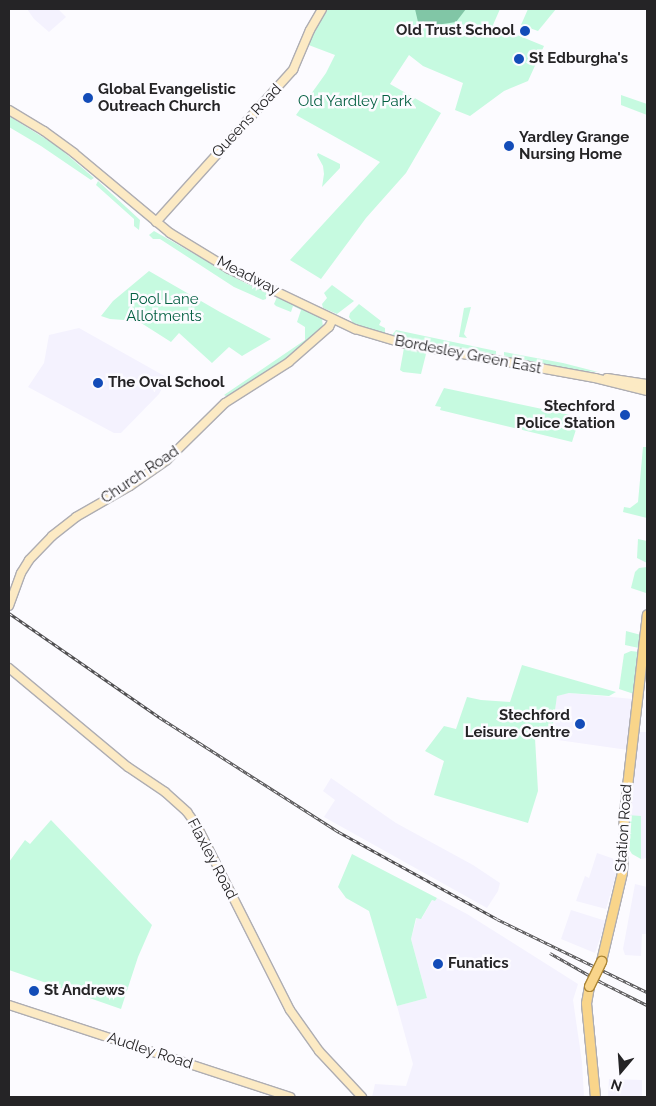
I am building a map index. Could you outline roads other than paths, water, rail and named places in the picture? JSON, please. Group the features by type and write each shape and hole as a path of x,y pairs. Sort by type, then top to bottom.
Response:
{"main road":[{"name":"Station Road","path":"595,1097 586,1003 589,986 601,960 622,872 624,812 647,614"}],"street":[{"name":"Queens Road","path":"156,222 293,70 310,30 322,9"},
{"name":"Meadway","path":"9,110 44,131 117,188 156,222 230,269 343,324"},
{"name":"Church Road","path":"10,603 21,573 29,560 52,536 76,517 130,486 167,460 225,403 290,362 329,326 333,319"},
{"name":"Bordesley Green East","path":"343,324 395,341 595,378 647,384"},
{"name":"Bordesley Green East","path":"595,378 615,385 647,390"},
{"name":"Flaxley Road","path":"9,668 128,767 165,792 187,812 205,842 290,1010 319,1051 362,1097"},
{"name":"Audley Road","path":"9,1005 290,1097"}],"railway":[{"path":"9,613 159,717 339,832 497,919 647,992"},
{"path":"550,953 647,1005"}],"place":[{"name":"Old Trust School","path":"525,31"},
{"name":"St Edburgha's","path":"519,59"},
{"name":"Global Evangelistic Outreach Church","path":"88,98"},
{"name":"Yardley Grange Nursing Home","path":"509,146"},
{"name":"The Oval School","path":"98,383"},
{"name":"Stechford Police Station","path":"625,415"},
{"name":"Stechford Leisure Centre","path":"580,724"},
{"name":"Funatics","path":"438,964"},
{"name":"St Andrews","path":"34,991"}],"park label":[{"name":"Old Yardley Park","path":"355,102"},
{"name":"Pool Lane Allotments","path":"164,308"}]}
